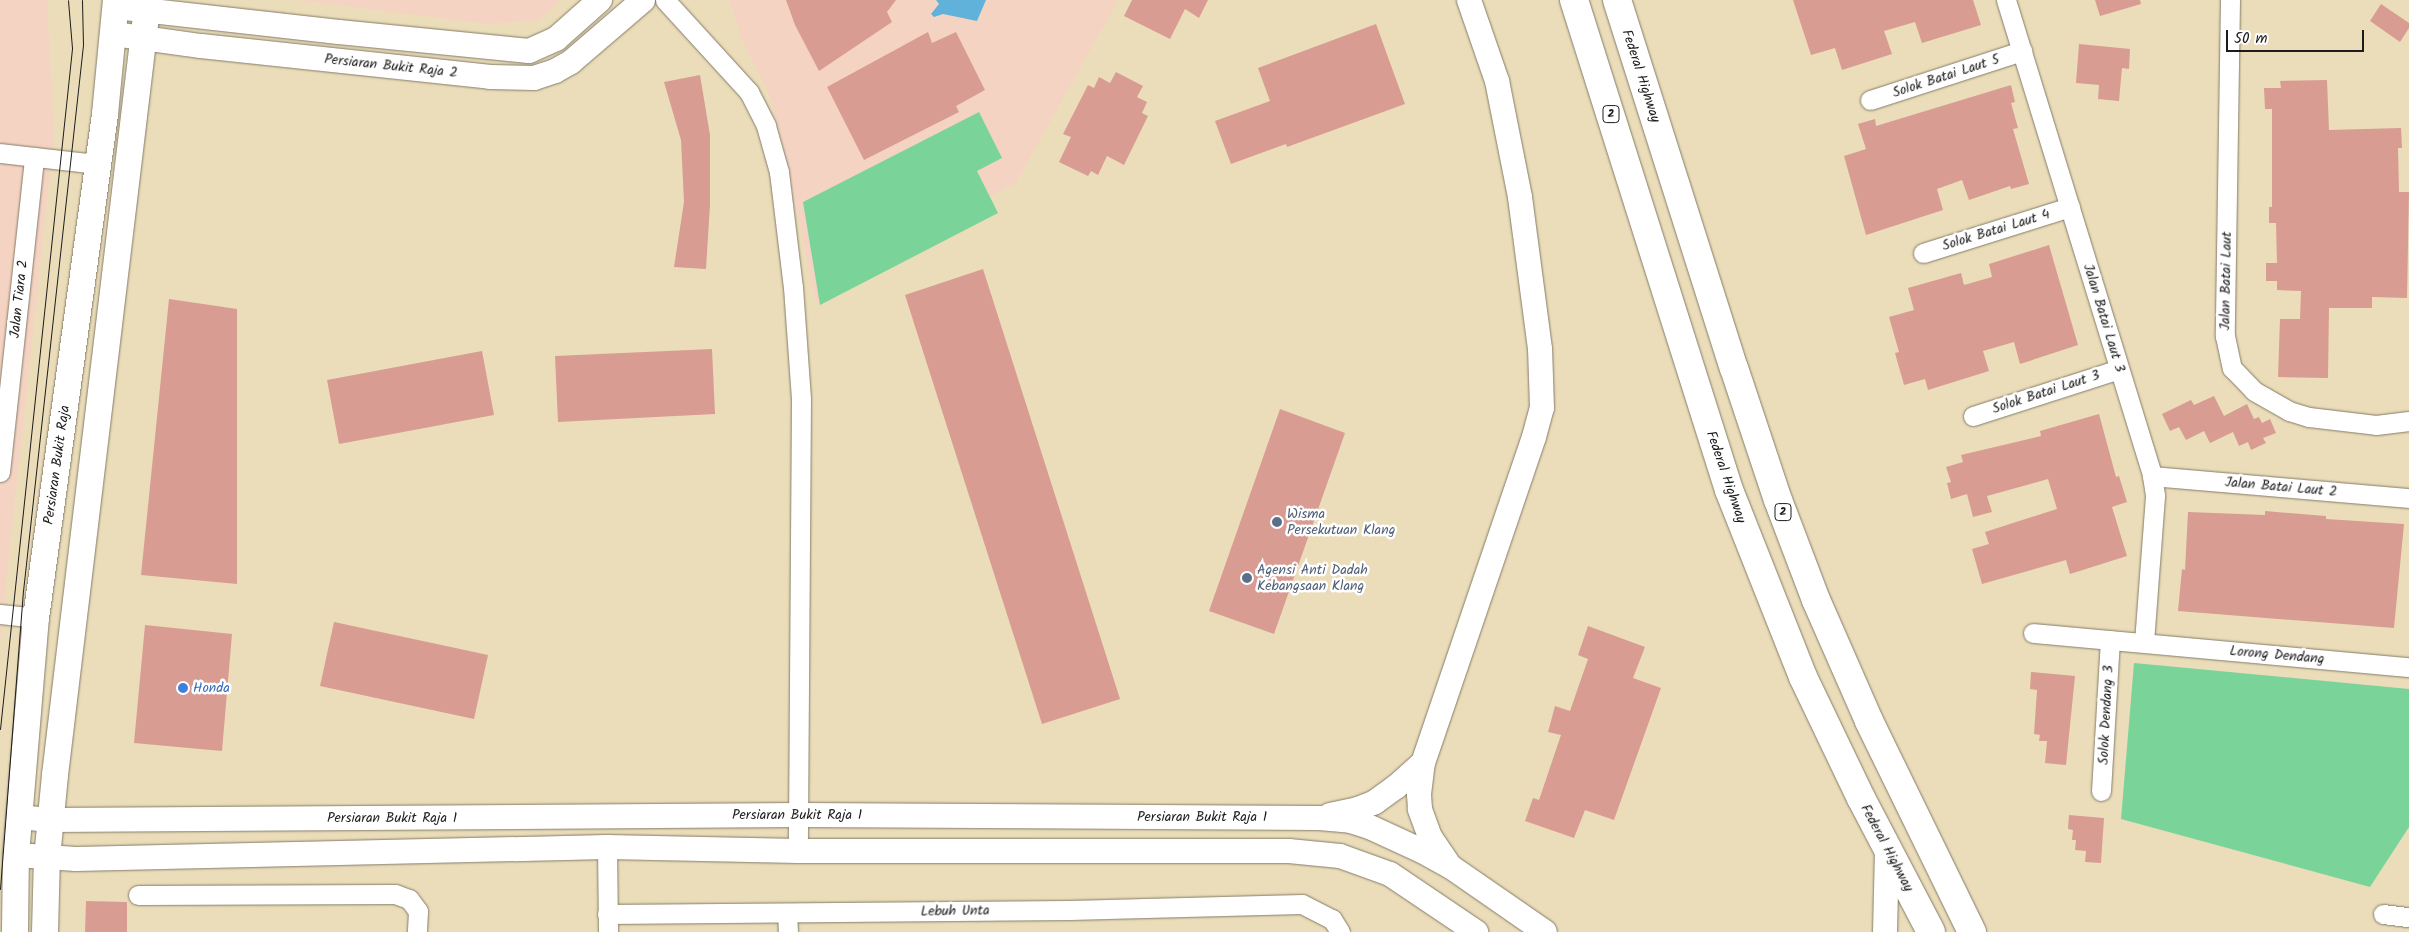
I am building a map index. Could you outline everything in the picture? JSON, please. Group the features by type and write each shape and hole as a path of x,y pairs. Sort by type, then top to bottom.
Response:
{"highway":[{"name":"Federal Highway","path":"1574,0 1729,490 1803,677 1887,848 1931,932"},
{"name":"Federal Highway","path":"1616,0 1737,378 1778,500 1816,600 1869,721 1972,932"}],"main road":[{"name":"Persiaran Bukit Raja","path":"15,932 16,856 36,618 114,34 116,3"},
{"path":"45,932 46,858 50,820 147,5"}],"street":[{"name":"Persiaran Bukit Raja 2","path":"116,3 147,5 529,51 556,39 600,0"},
{"name":"Persiaran Bukit Raja 2","path":"114,34 490,77 534,78 555,71 571,62 643,0"},
{"path":"665,0 749,92 766,126 779,172 794,287 801,399 798,851"},
{"path":"1451,867 1430,837 1420,809 1419,794 1423,763 1534,437 1542,408 1540,349 1520,196 1497,81 1469,0"},
{"name":"Jalan Batai Laut 3","path":"2006,0 2152,476 2155,496 2144,643"},
{"name":"Jalan Batai Laut","path":"2230,0 2225,336 2232,368 2254,391 2289,411 2309,417 2376,425 2409,421"},
{"name":"Solok Batai Laut 5","path":"1870,100 2022,51"},
{"path":"0,153 97,164"},
{"name":"Jalan Tiara 2","path":"0,472 34,157"},
{"name":"Solok Batai Laut 4","path":"1923,253 2070,207"},
{"name":"Solok Batai Laut 3","path":"1973,416 2119,369"},
{"name":"Jalan Batai Laut 2","path":"2152,476 2409,498"},
{"path":"0,614 36,618"},
{"name":"Lorong Dendang","path":"2033,634 2409,667"},
{"name":"Solok Dendang 3","path":"2101,791 2110,640"},
{"path":"1319,818 1358,809 1375,802 1396,787 1423,763"},
{"name":"Persiaran Bukit Raja 1","path":"20,817 50,820 799,815 1319,818 1351,821 1372,828 1451,867 1545,932"},
{"path":"607,847 607,923"},
{"path":"16,856 76,859 607,847 798,851 1289,851 1340,856 1390,874 1476,932"},
{"path":"1885,932 1887,848"},
{"path":"138,895 395,894 409,899 418,911 417,932"},
{"name":"Lebuh Unta","path":"607,923 640,912 788,923 1069,910 1302,904 1332,918 1340,932"},
{"path":"2383,914 2409,917"}],"shaded area":[{"path":"0,0 47,0 54,135 0,640"},
{"path":"298,0 560,0 539,20 486,24"},
{"path":"729,0 1118,0 1016,183 829,282 816,304 782,140 769,94 742,40"}],"green space":[{"path":"979,112 1002,158 977,171 998,213 820,305 803,202"},
{"path":"2134,663 2409,689 2409,827 2370,887 2121,819"}],"water":[{"path":"936,0 986,0 977,21 943,14 934,17 931,14 939,4"}],"building":[{"path":"786,0 896,0 887,12 892,22 819,71 795,25"},
{"path":"1132,0 1208,0 1199,18 1185,9 1170,39 1124,16"},
{"path":"1793,0 1973,0 1981,25 1922,43 1915,22 1884,31 1892,54 1842,70 1835,48 1811,55"},
{"path":"2095,0 2140,0 2141,4 2100,16"},
{"path":"2381,4 2409,23 2409,28 2400,42 2370,21"},
{"path":"1376,24 1405,104 1287,147 1286,144 1231,164 1215,121 1270,101 1258,68"},
{"path":"928,32 932,43 956,32 985,90 956,106 959,112 864,160 827,87"},
{"path":"2079,44 2130,49 2129,69 2122,68 2119,101 2098,99 2099,85 2076,83"},
{"path":"1116,72 1143,86 1137,97 1147,102 1142,113 1148,116 1124,165 1107,156 1098,175 1091,171 1088,176 1059,162 1071,137 1063,134 1088,85 1094,88 1099,77 1110,83"},
{"path":"700,75 710,135 710,205 706,269 674,267 684,202 681,140 664,82"},
{"path":"2327,80 2329,130 2401,128 2402,148 2398,148 2399,192 2409,192 2407,298 2372,297 2372,308 2329,308 2328,378 2278,377 2280,319 2300,319 2301,291 2277,290 2277,281 2266,281 2266,263 2277,263 2276,223 2269,223 2269,207 2272,207 2272,109 2265,109 2264,88 2281,88 2280,81"},
{"path":"2011,85 2015,102 2011,103 2018,128 2013,129 2029,184 2011,189 2010,186 1969,200 1962,180 1937,189 1943,210 1866,235 1844,156 1866,149 1858,124 1875,119 1876,126"},
{"path":"2049,245 2078,345 2020,364 2014,342 1983,351 1989,371 1928,390 1925,379 1904,385 1895,353 1899,352 1889,317 1914,310 1908,288 1961,273 1964,285 1992,277 1989,264"},
{"path":"983,269 1120,699 1042,724 905,295"},
{"path":"169,299 237,309 237,584 141,575"},
{"path":"712,349 715,414 558,422 555,356"},
{"path":"482,351 494,415 339,444 327,380"},
{"path":"2214,396 2224,416 2247,404 2254,419 2259,417 2262,423 2270,419 2276,433 2263,438 2266,443 2251,450 2248,442 2239,446 2233,432 2210,443 2204,431 2186,440 2179,427 2170,431 2162,414 2191,400 2194,405"},
{"name":"Wisma Persekutuan Klang","path":"1280,409 1345,433 1274,634 1209,611"},
{"path":"2099,414 2116,477 2119,476 2127,502 2112,507 2127,556 2070,574 2066,560 1982,584 1972,549 1989,544 1985,532 2057,509 2048,479 1987,496 1992,512 1973,517 1967,494 1951,499 1947,483 1951,482 1946,467 1963,462 1961,455 2041,436 2040,431"},
{"path":"2265,511 2326,516 2326,519 2404,524 2394,628 2178,611 2182,569 2185,570 2188,512 2265,515"},
{"path":"334,622 488,655 474,719 320,686"},
{"name":"Honda","path":"145,625 232,634 222,751 134,743"},
{"path":"1588,626 1645,647 1633,678 1661,688 1614,820 1585,810 1574,838 1525,821 1533,798 1539,800 1561,735 1548,732 1555,706 1570,711 1588,659 1578,655"},
{"path":"2031,672 2075,676 2066,765 2045,763 2047,741 2039,741 2040,735 2034,734 2037,690 2030,689"},
{"path":"2069,815 2104,818 2101,863 2085,862 2086,851 2075,850 2076,840 2072,840 2073,830 2068,829"},
{"path":"86,901 127,902 127,932 85,932"}],"tram line":[{"path":"0,729 72,48 68,0"},
{"path":"0,889 23,591 83,45 82,0"}],"place":[{"name":"Wisma Persekutuan Klang","path":"1277,522"},
{"name":"Agensi Anti Dadah Kebangsaan Klang","path":"1247,578"},
{"name":"Honda","path":"183,688"}]}
